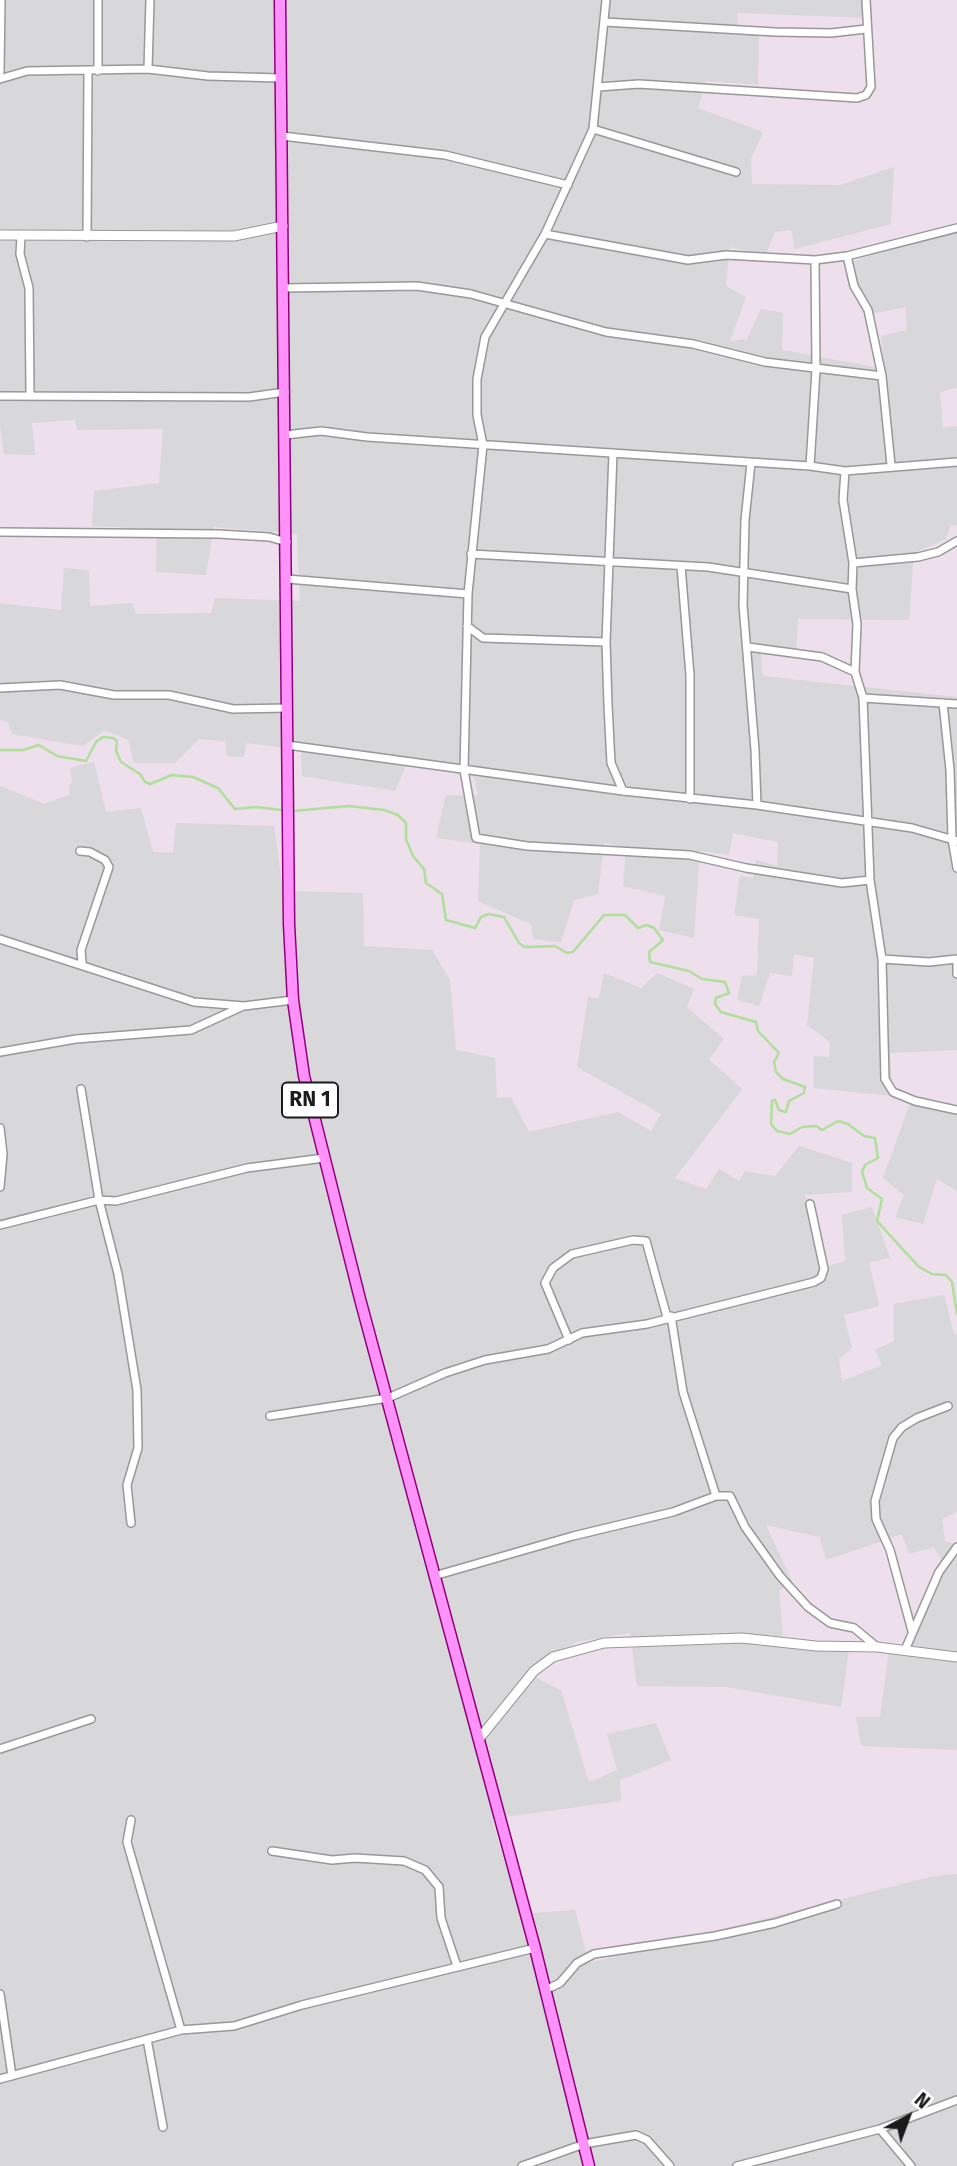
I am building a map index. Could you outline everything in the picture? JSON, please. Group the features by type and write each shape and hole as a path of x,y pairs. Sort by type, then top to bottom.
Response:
{"main road":[{"name":"RN 1","path":"280,0 287,745 293,1000 304,1076 324,1157 433,1576 534,1948 589,2166"}],"street":[{"path":"0,72 1,0"},
{"path":"98,0 98,71"},
{"path":"148,69 150,0"},
{"path":"606,0 593,129 545,234 485,337 477,379 477,415 483,445 468,594 464,770 476,838 527,846 690,855 746,868 842,883 870,880"},
{"path":"598,87 639,84 857,98 866,95 871,87 866,0"},
{"path":"605,22 775,32 831,33 866,29"},
{"path":"0,79 27,71 148,69 208,76 280,78"},
{"path":"87,237 88,71"},
{"path":"593,129 736,172"},
{"path":"282,136 445,155 568,185"},
{"path":"0,236 234,236 283,226"},
{"path":"545,234 688,260 726,255 815,260 847,256 957,228"},
{"path":"21,237 20,254 29,288 30,395"},
{"path":"847,256 854,286 868,310 882,376 891,465"},
{"path":"810,466 816,370 815,260"},
{"path":"284,288 417,285 471,294 607,332 693,344 765,362 882,376"},
{"path":"0,396 249,397 285,392"},
{"path":"285,435 321,432 810,466 845,471 891,465 957,462"},
{"path":"613,453 606,642 611,763 623,791"},
{"path":"751,463 743,572 757,805"},
{"path":"845,471 844,500 853,563 852,589 857,624 855,672 863,698 870,822 870,880 882,959 887,1084 893,1092 915,1101 957,1110"},
{"path":"0,532 218,534 269,537 287,542"},
{"path":"853,563 918,557 938,552 957,541"},
{"path":"471,554 681,566 743,572 852,589"},
{"path":"681,566 690,675 690,799"},
{"path":"287,579 468,594"},
{"path":"467,626 484,638 606,642"},
{"path":"748,647 822,657 855,672"},
{"path":"0,688 60,685 114,695 169,695 233,709 287,708"},
{"path":"863,698 957,704"},
{"path":"943,703 957,868"},
{"path":"287,745 623,791 757,805 912,828 954,840"},
{"path":"80,851 90,852 109,867 81,950 82,963"},
{"path":"0,939 82,963 194,1002 244,1006 293,1000"},
{"path":"882,959 957,961 957,974"},
{"path":"0,1052 76,1039 191,1030 244,1006"},
{"path":"81,1088 99,1200 118,1274 137,1390 138,1448 127,1485 131,1523"},
{"path":"0,1128 3,1154 0,1187"},
{"path":"0,1225 99,1200 116,1201 247,1168 324,1157"},
{"path":"270,1416 388,1398 475,1364 548,1349 582,1333 647,1324 821,1278 824,1269 822,1251 810,1204"},
{"path":"569,1340 545,1283 553,1268 572,1254 633,1240 646,1241 669,1317 683,1392 716,1496"},
{"path":"912,1631 890,1550 876,1519 876,1501 893,1438 910,1423 948,1406"},
{"path":"433,1576 573,1536 673,1512 716,1496 730,1496 745,1527 780,1576 808,1607 830,1623 854,1628 877,1647"},
{"path":"905,1650 939,1572 957,1547"},
{"path":"479,1739 534,1671 553,1657 576,1649 628,1641 742,1638 816,1646 877,1647 957,1657"},
{"path":"0,1749 91,1719"},
{"path":"131,1820 127,1842 181,2031"},
{"path":"272,1851 332,1860 355,1858 404,1861 425,1870 439,1887 441,1918 457,1966"},
{"path":"545,1990 559,1983 577,1963 594,1954 715,1936 775,1923 836,1904"},
{"path":"0,2079 181,2031 234,2026 303,2005 534,1948"},
{"path":"0,1994 12,2076"},
{"path":"147,2039 163,2127"},
{"path":"737,2166 880,2129 957,2100"},
{"path":"880,2129 911,2166"},
{"path":"522,2166 584,2144 642,2136 670,2166"}],"shaded area":[{"path":"0,0 868,0 871,18 738,13 737,27 759,29 758,85 706,81 698,108 763,132 751,159 752,184 840,185 894,167 891,224 795,249 791,230 775,232 765,256 730,247 726,286 746,297 730,341 747,339 761,309 783,313 782,350 885,369 881,336 907,330 906,307 864,315 854,261 957,224 957,387 940,393 943,428 957,426 957,525 950,526 946,539 914,553 909,620 798,619 796,655 761,654 763,676 957,697 957,1050 890,1053 893,1096 814,1088 814,1056 829,1057 830,1042 807,1025 814,958 794,954 792,976 770,973 759,1006 737,1000 742,976 757,975 759,919 734,915 740,876 753,878 756,860 777,866 778,842 733,833 729,855 700,851 694,938 659,930 665,896 623,886 626,847 604,843 598,894 574,900 561,942 533,939 531,924 478,901 480,844 436,838 446,795 478,796 474,777 407,763 395,791 302,776 301,750 246,743 244,757 227,757 225,741 199,739 175,763 134,763 128,740 105,730 83,746 12,734 8,722 0,720 0,603 61,610 64,568 89,570 90,606 132,603 136,614 211,613 215,598 300,601 297,534 214,527 206,575 156,572 157,529 92,526 94,491 159,483 163,429 77,430 75,420 32,423 35,455 4,454 0,426"},
{"path":"94,762 106,812 141,808 153,852 173,853 176,823 274,826 283,891 363,893 364,946 432,950 450,980 456,1050 495,1058 497,1098 511,1097 529,1132 618,1112 651,1131 661,1114 577,1067 588,997 599,998 604,973 641,988 657,973 694,989 687,1007 724,1039 709,1059 742,1089 675,1178 706,1189 719,1169 739,1181 745,1171 775,1176 799,1146 852,1163 852,1192 805,1195 824,1267 845,1261 842,1215 872,1207 890,1258 869,1262 879,1306 844,1315 852,1348 839,1359 842,1381 882,1365 875,1350 894,1341 894,1304 944,1295 954,1334 957,1334 957,1512 942,1519 945,1541 957,1546 957,1750 861,1746 856,1717 880,1717 889,1651 908,1651 942,1561 934,1547 909,1554 902,1534 826,1560 820,1537 766,1525 793,1583 779,1590 783,1639 849,1648 841,1707 726,1687 637,1686 630,1633 576,1642 527,1673 561,1690 589,1782 617,1770 607,1734 656,1723 671,1760 620,1780 621,1801 492,1819 520,1914 575,1910 589,1963 934,1876 957,1874 957,2166 0,2166 0,786 44,804 69,795 72,782 70,768"},
{"path":"911,1100 957,1108 957,1191 937,1179 923,1224 895,1217 904,1195 883,1178"}],"waterway":[{"path":"0,750 23,750 39,745 57,756 86,761 96,742 103,737 113,738 117,741 116,751 121,762 140,774 145,782 150,784 172,775 193,777 218,788 235,809 256,807 281,810"},
{"path":"293,811 349,806 384,810 398,815 406,823 406,839 413,856 424,869 426,883 442,894 446,920 475,928 481,917 489,914 504,917 519,943 525,947 555,946 567,953 573,952 604,915 625,915 638,928 647,925 654,928 663,940 649,952 650,962 689,971 702,979 725,982 729,993 716,998 715,1004 721,1012 756,1022 758,1031 779,1053 774,1062 776,1072 783,1079 805,1087 804,1093 789,1101 786,1112 779,1110 775,1100 772,1101 771,1124 777,1131 790,1134 802,1127 816,1126 822,1130 838,1121 848,1124 864,1136 875,1138 878,1158 865,1165 862,1172 867,1188 882,1199 877,1221 919,1267 932,1274 946,1275 952,1282 957,1314"}]}
